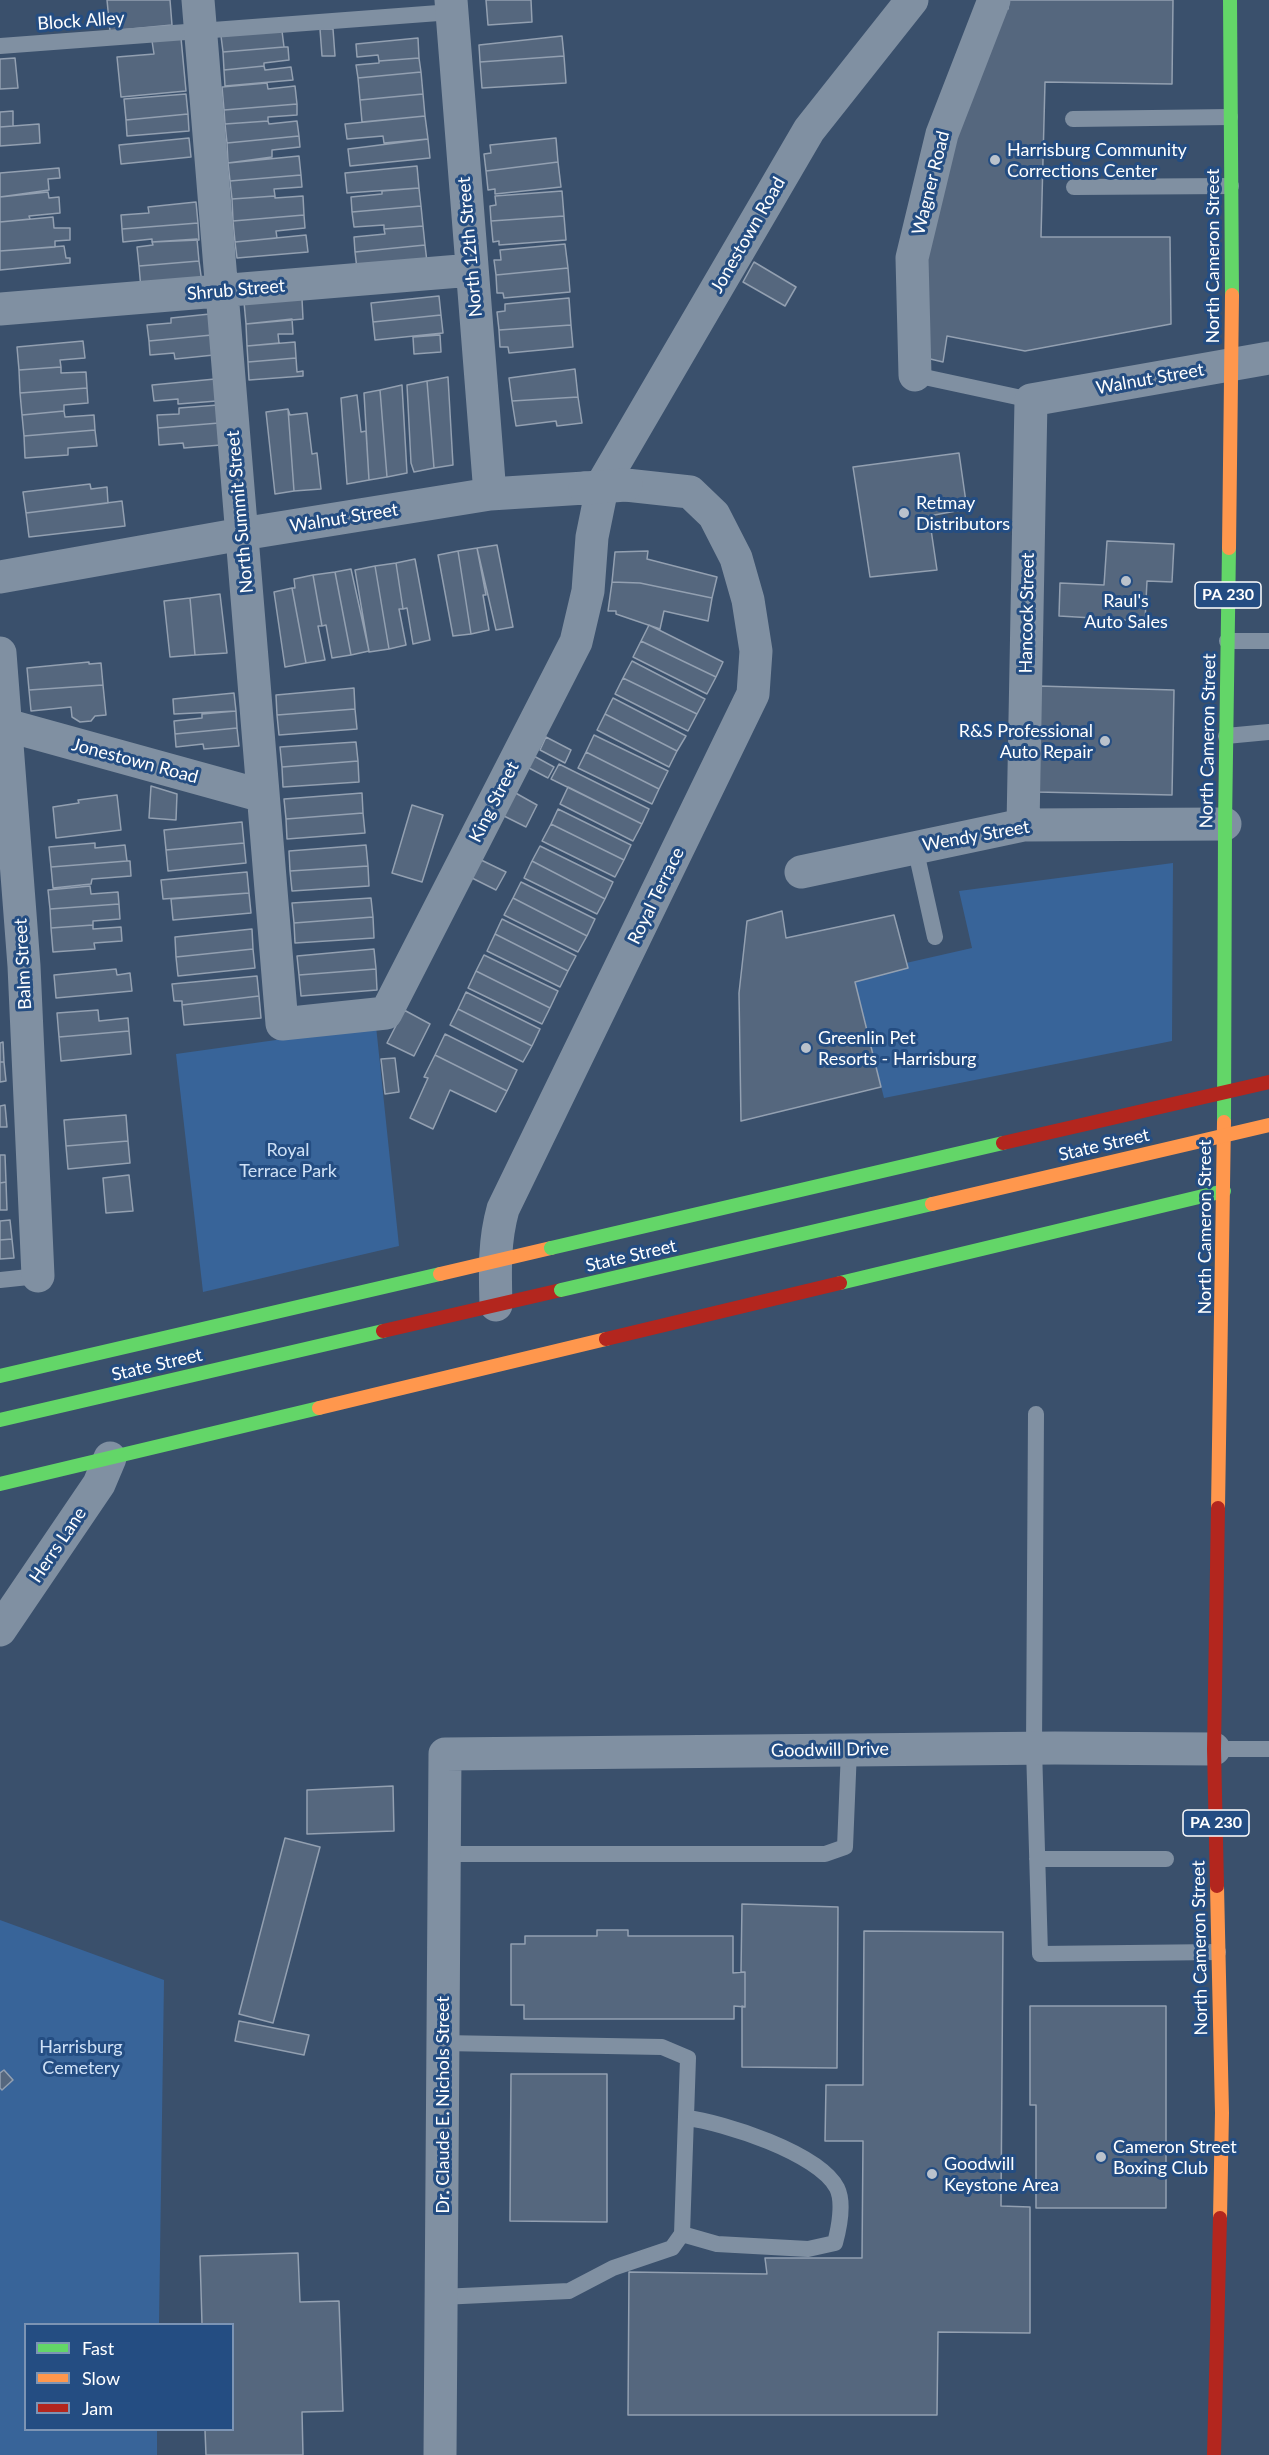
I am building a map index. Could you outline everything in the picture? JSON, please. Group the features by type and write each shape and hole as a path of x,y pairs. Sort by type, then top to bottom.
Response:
{"main road":[{"name":"North Cameron Street","path":"1214,2455 1222,2114 1214,1749 1224,1191 1225,824 1232,364 1230,0"},
{"name":"State Street","path":"0,1376 1269,1082"},
{"name":"State Street","path":"0,1420 1269,1125"},
{"path":"0,1484 1224,1191"}],"street":[{"name":"Jonestown Road","path":"605,485 809,130 912,0"},
{"name":"Wagner Road","path":"915,375 912,258 942,134 994,0"},
{"name":"North 12th Street","path":"451,6 490,494"},
{"name":"North Summit Street","path":"199,16 282,1024"},
{"name":"Shrub Street","path":"0,309 472,270"},
{"name":"Walnut Street","path":"1031,400 1269,358"},
{"name":"Hancock Street","path":"1023,825 1031,400"},
{"name":"Walnut Street","path":"0,577 242,534 490,494 605,485 690,492"},
{"name":"King Street","path":"282,1024 386,1013 576,642 588,591 592,537 605,485"},
{"name":"Royal Terrace","path":"496,1305 497,1233 503,1209 753,694 756,651 748,600 736,558 714,515 690,492"},
{"name":"Balm Street","path":"0,653 6,725 12,967 38,1276"},
{"name":"Jonestown Road","path":"6,725 263,796"},
{"name":"Wendy Street","path":"801,872 1023,825 1225,824"},
{"name":"Herrs Lane","path":"0,1630 99,1484 110,1458"},
{"name":"Goodwill Drive","path":"445,1754 1034,1748 1214,1749"},
{"name":"Dr. Claude E. Nichols Street","path":"440,2455 445,1754"}],"lane":[{"name":"Block Alley","path":"0,46 199,16 451,6"},
{"path":"1073,119 1230,117"},
{"path":"1074,187 1231,186"},
{"path":"915,375 1031,400"},
{"path":"1227,641 1269,640"},
{"path":"1226,736 1269,732"},
{"path":"915,847 935,937"},
{"path":"0,1280 38,1276"},
{"path":"1036,1414 1034,1748 1040,1954 1218,1952"},
{"path":"1214,1749 1269,1749"},
{"path":"445,1854 825,1854 845,1847 849,1750"},
{"path":"1037,1859 1166,1859"},
{"path":"441,2297 569,2291 613,2268 672,2248 682,2234 688,2058 662,2047 443,2043"},
{"path":"682,2234 717,2244 808,2249 836,2243 839,2230 837,2189 825,2174 805,2159 782,2147 709,2120 686,2118"}],"green space":[{"path":"1173,863 1172,1041 884,1098 855,982 906,963 972,948 959,891"},
{"name":"Royal Terrace Park","path":"376,1026 399,1246 203,1292 176,1054"},
{"name":"Harrisburg Cemetery","path":"0,1920 164,1980 159,2323 24,2323 24,2431 157,2431 157,2455 0,2455"}],"building":[{"path":"107,0 170,0 172,25 110,31"},
{"path":"486,0 531,0 532,22 488,25"},
{"name":"Harrisburg Community Corrections Center","path":"1009,0 1173,0 1172,84 1045,82 1041,237 1170,237 1171,324 1025,351 947,336 943,362 922,357 924,242 997,8 1008,9"},
{"path":"320,29 333,29 335,56 322,56"},
{"path":"282,31 284,47 223,52 221,36"},
{"path":"562,36 564,56 480,62 479,45"},
{"path":"181,38 186,91 121,97 117,57 154,54 152,41"},
{"path":"418,38 419,58 379,61 378,55 357,57 356,44"},
{"path":"288,47 289,60 264,63 264,66 224,70 223,52"},
{"path":"564,56 566,83 482,88 480,62"},
{"path":"15,58 18,88 0,89 0,59"},
{"path":"419,58 421,72 358,78 356,65"},
{"path":"264,66 265,70 291,67 293,80 225,86 224,70"},
{"path":"421,72 423,94 360,100 358,78"},
{"path":"267,83 268,89 295,86 297,104 224,110 222,87"},
{"path":"186,94 188,114 126,120 124,99"},
{"path":"423,94 425,116 362,122 360,100"},
{"path":"297,104 297,115 268,117 268,121 225,124 224,110"},
{"path":"13,111 13,126 0,127 0,112"},
{"path":"188,114 189,131 127,136 126,120"},
{"path":"425,116 428,139 384,143 383,136 347,139 345,124"},
{"path":"268,121 269,124 297,121 299,136 227,143 225,124"},
{"path":"39,124 40,143 0,146 0,127"},
{"path":"299,136 300,147 272,150 272,157 228,163 227,143"},
{"path":"189,138 191,157 121,164 119,145"},
{"path":"556,138 558,162 486,171 484,154 491,153 490,145"},
{"path":"428,139 430,158 350,166 348,149"},
{"path":"299,156 301,175 230,181 228,163"},
{"path":"558,162 561,187 495,194 495,189 488,190 486,171"},
{"path":"417,166 419,188 347,193 345,173"},
{"path":"59,168 60,178 48,179 49,190 0,197 0,173"},
{"path":"301,175 302,187 274,189 275,196 232,199 230,181"},
{"path":"419,188 421,206 352,212 351,197 382,194 382,191"},
{"path":"562,191 564,216 491,221 490,206 496,205 495,196"},
{"path":"48,192 49,198 59,197 60,213 0,222 0,197"},
{"path":"275,196 275,198 303,196 304,215 233,221 232,199"},
{"path":"196,202 198,223 122,229 121,215 149,213 148,207"},
{"path":"421,206 423,226 384,229 384,225 354,227 352,212"},
{"path":"304,215 305,228 276,231 277,238 235,242 233,221"},
{"path":"564,216 566,240 499,245 499,241 493,242 491,221"},
{"path":"53,217 54,228 70,228 70,240 55,241 55,247 0,251 0,222"},
{"path":"198,223 199,240 152,242 152,239 123,242 122,229"},
{"path":"423,226 425,245 355,252 354,237 385,234 384,229"},
{"path":"306,235 308,252 237,258 235,242"},
{"path":"197,239 199,261 139,266 137,247 153,245 152,242"},
{"path":"565,244 568,268 496,275 494,260 501,260 500,250"},
{"path":"425,245 427,262 357,269 355,252"},
{"path":"64,246 66,258 70,258 70,263 0,270 0,251"},
{"path":"199,261 202,283 141,289 139,266"},
{"path":"754,262 796,287 785,306 743,282"},
{"path":"568,268 570,292 504,298 503,293 497,293 496,275"},
{"path":"439,296 441,315 373,322 371,303"},
{"path":"569,298 571,325 499,330 497,312 505,311 505,304"},
{"path":"302,299 303,319 246,324 244,302"},
{"path":"210,314 212,335 149,341 147,325 171,323 171,318"},
{"path":"441,315 443,333 375,340 373,322"},
{"path":"292,319 293,334 278,334 279,343 247,346 246,324"},
{"path":"571,325 573,347 509,353 508,347 500,347 499,330"},
{"path":"212,335 214,355 175,359 174,353 150,355 149,341"},
{"path":"440,335 441,352 414,354 413,337"},
{"path":"83,341 85,358 60,360 61,367 19,370 17,347"},
{"path":"295,342 296,358 248,362 247,346"},
{"path":"296,358 297,372 303,371 303,376 249,380 248,362"},
{"path":"61,367 61,373 86,372 87,388 20,393 19,370"},
{"path":"575,369 578,397 512,401 509,378"},
{"path":"448,377 453,465 434,468 427,381"},
{"path":"215,379 217,401 178,404 178,399 154,401 152,385"},
{"path":"427,381 434,468 414,472 411,463 407,385"},
{"path":"402,385 407,473 387,477 380,390"},
{"path":"87,388 88,403 64,405 64,411 22,415 20,393"},
{"path":"380,390 387,477 369,480 364,393"},
{"path":"357,395 361,432 366,431 369,480 347,484 341,398"},
{"path":"578,397 582,423 557,426 556,421 516,426 512,401"},
{"path":"218,405 219,423 158,428 157,415 179,414 179,408"},
{"path":"288,409 290,415 307,413 312,454 317,453 321,489 294,491"},
{"path":"288,409 294,491 275,494 266,412"},
{"path":"64,411 65,417 94,415 95,430 24,436 22,415"},
{"path":"219,423 221,445 184,448 183,443 159,445 158,428"},
{"path":"95,430 97,446 68,448 68,455 25,458 24,436"},
{"name":"Retmay Distributors","path":"959,453 967,509 929,516 937,570 870,577 853,467"},
{"path":"90,484 91,489 107,487 108,503 26,513 23,492"},
{"path":"122,501 125,526 29,537 26,513"},
{"name":"Raul's Auto Sales","path":"1107,541 1174,544 1172,582 1147,581 1145,621 1059,616 1060,583 1104,585"},
{"path":"497,545 513,627 496,630 477,548"},
{"path":"477,548 486,595 483,595 489,630 471,634 458,551"},
{"path":"458,551 471,634 453,636 438,555"},
{"path":"648,551 647,559 717,577 712,598 640,583 612,582 615,552"},
{"path":"415,559 430,640 413,644 407,608 403,609 396,563"},
{"path":"396,563 403,609 399,609 406,645 389,649 375,566"},
{"path":"375,566 389,649 369,652 355,570"},
{"path":"351,569 369,651 351,655 335,572"},
{"path":"335,572 351,655 332,658 326,625 322,626 313,575"},
{"path":"313,575 322,626 318,626 325,660 306,663 292,588 295,588 294,579"},
{"path":"612,582 640,583 712,598 708,621 664,611 660,629 616,614 616,611 608,611"},
{"path":"292,588 306,663 285,667 274,592"},
{"path":"220,594 227,653 195,655 190,598"},
{"path":"190,598 195,655 170,657 164,601"},
{"path":"649,625 723,662 716,677 641,641"},
{"path":"641,641 716,677 707,694 633,657"},
{"path":"632,661 705,699 697,714 623,678"},
{"path":"89,662 89,664 101,663 103,685 29,690 27,668"},
{"path":"623,678 697,714 688,731 615,694"},
{"path":"103,685 106,715 95,716 91,721 80,722 72,717 71,707 31,711 29,690"},
{"name":"R&S Professional Auto Repair","path":"1039,686 1174,690 1172,795 1037,792"},
{"path":"354,688 355,709 277,715 276,695"},
{"path":"234,693 236,711 174,714 173,699"},
{"path":"613,698 686,736 677,751 605,714"},
{"path":"355,709 357,729 279,735 277,715"},
{"path":"236,711 237,728 175,734 174,721 202,718 202,714"},
{"path":"605,714 677,751 669,767 597,730"},
{"path":"237,728 239,746 204,749 203,744 176,747 175,734"},
{"path":"594,735 668,771 659,789 586,752"},
{"path":"546,737 571,750 565,763 540,750"},
{"path":"356,742 358,761 282,767 280,747"},
{"path":"586,752 659,789 652,804 578,768"},
{"path":"532,755 554,767 548,778 527,767"},
{"path":"358,761 359,782 283,787 282,767"},
{"path":"559,764 649,809 642,824 551,779"},
{"path":"151,786 177,794 176,820 149,818"},
{"path":"568,787 642,824 633,841 560,804"},
{"path":"512,791 537,805 526,827 500,814"},
{"path":"362,793 363,813 286,819 284,799"},
{"path":"117,795 121,830 56,838 53,807 79,803 78,800"},
{"path":"412,805 443,815 422,882 392,873"},
{"path":"558,809 631,845 624,860 551,824"},
{"path":"363,813 365,833 287,839 286,819"},
{"path":"242,822 244,843 166,850 164,830"},
{"path":"551,824 624,860 615,877 542,841"},
{"path":"95,843 95,848 125,845 127,861 51,867 49,847"},
{"path":"244,843 246,863 168,871 166,850"},
{"path":"366,845 368,866 290,871 289,851"},
{"path":"540,846 613,882 605,899 532,861"},
{"path":"479,859 506,872 496,890 470,877"},
{"path":"130,861 131,876 92,879 91,884 53,888 51,867"},
{"path":"532,861 605,899 597,914 524,878"},
{"path":"368,866 369,886 292,891 290,871"},
{"path":"247,872 249,893 163,899 161,880"},
{"path":"521,882 595,919 587,936 513,898"},
{"path":"90,886 91,894 118,892 119,904 50,909 48,890"},
{"path":"249,893 251,913 173,920 171,899"},
{"path":"371,898 373,917 294,923 292,903"},
{"path":"513,898 587,936 578,952 504,915"},
{"path":"119,904 120,919 93,921 93,925 51,928 50,909"},
{"name":"Greenlin Pet Resorts - Harrisburg","path":"782,911 786,938 894,915 908,968 855,982 881,1087 741,1121 739,993 747,921"},
{"path":"373,917 374,938 295,943 294,923"},
{"path":"502,919 576,956 568,971 495,934"},
{"path":"93,925 93,929 121,927 122,941 94,943 95,949 53,952 51,928"},
{"path":"252,929 253,949 176,957 175,937"},
{"path":"495,934 568,971 560,987 487,951"},
{"path":"253,949 255,968 178,976 176,957"},
{"path":"374,949 376,969 299,975 297,956"},
{"path":"484,955 558,991 550,1008 476,971"},
{"path":"116,969 117,975 130,973 132,991 56,998 54,975"},
{"path":"376,969 377,990 301,996 299,975"},
{"path":"476,971 550,1008 542,1024 468,988"},
{"path":"257,976 259,996 182,1005 182,1001 174,1001 172,984"},
{"path":"466,992 540,1029 532,1046 458,1009"},
{"path":"259,996 261,1018 184,1025 182,1005"},
{"path":"458,1009 532,1046 523,1062 450,1025"},
{"path":"98,1010 99,1021 128,1018 129,1031 59,1037 57,1013"},
{"path":"404,1010 430,1024 414,1056 387,1043"},
{"path":"129,1031 131,1054 61,1061 59,1037"},
{"path":"445,1034 517,1070 507,1091 435,1055"},
{"path":"3,1042 4,1062 0,1062 0,1043"},
{"path":"435,1055 507,1091 496,1112 450,1090 433,1129 410,1118 428,1078 424,1077"},
{"path":"395,1058 399,1092 385,1094 381,1059"},
{"path":"0,1062 4,1062 6,1081 0,1082"},
{"path":"5,1105 7,1127 0,1127 0,1106"},
{"path":"126,1115 128,1141 66,1146 64,1120"},
{"path":"128,1141 130,1163 68,1169 66,1146"},
{"path":"0,1155 5,1155 6,1182 0,1183"},
{"path":"129,1175 133,1211 106,1213 103,1178"},
{"path":"6,1182 7,1210 0,1210 0,1183"},
{"path":"10,1220 12,1239 0,1240 0,1221"},
{"path":"12,1239 14,1258 0,1259 0,1240"},
{"path":"393,1786 394,1831 307,1834 307,1790"},
{"path":"285,1838 320,1847 273,2023 239,2014"},
{"path":"742,1904 838,1907 837,2068 742,2067 742,2006 745,2007 745,1972 741,1972"},
{"path":"597,1930 628,1930 628,1936 733,1936 733,1973 745,1972 745,2007 734,2006 734,2019 524,2019 524,2005 511,2005 511,1944 525,1944 525,1936 597,1936"},
{"name":"Goodwill Keystone Area","path":"864,1931 1003,1932 1001,2206 1030,2207 1030,2333 938,2332 937,2415 628,2415 629,2272 767,2274 765,2258 862,2258 863,2141 825,2141 826,2085 863,2085"},
{"name":"Cameron Street Boxing Club","path":"1030,2006 1166,2006 1166,2208 1036,2208 1036,2105 1030,2105"},
{"path":"239,2021 309,2035 304,2055 235,2041"},
{"path":"4,2070 13,2080 2,2090 0,2073"},
{"path":"511,2074 607,2074 607,2222 510,2221"},
{"path":"298,2253 300,2302 339,2301 343,2411 302,2412 303,2455 206,2455 205,2431 234,2431 234,2323 202,2323 200,2256"}],"traffic: fast":[{"path":"1230,0 1232,295"},
{"path":"1224,1122 1229,548"},
{"path":"551,1248 1003,1143"},
{"path":"840,1283 1224,1191"},
{"path":"561,1290 932,1204"},
{"path":"0,1376 440,1274"},
{"path":"0,1420 383,1331"},
{"path":"0,1484 319,1408"}],"traffic: slow":[{"path":"1229,548 1232,295"},
{"path":"1218,1508 1224,1122"},
{"path":"932,1204 1269,1125"},
{"path":"440,1274 551,1248"},
{"path":"319,1408 606,1339"},
{"path":"1217,1886 1222,2113 1220,2218"}],"traffic: jam":[{"path":"1003,1143 1269,1082"},
{"path":"606,1339 840,1283"},
{"path":"383,1331 561,1290"},
{"path":"1217,1886 1214,1749 1218,1508"},
{"path":"1214,2455 1220,2218"}],"place":[{"name":"Harrisburg Community Corrections Center","path":"995,160"},
{"name":"Retmay Distributors","path":"904,513"},
{"name":"Raul's Auto Sales","path":"1126,581"},
{"name":"R&S Professional Auto Repair","path":"1105,741"},
{"name":"Greenlin Pet Resorts - Harrisburg","path":"806,1048"},
{"name":"Cameron Street Boxing Club","path":"1101,2157"},
{"name":"Goodwill Keystone Area","path":"932,2174"}]}
